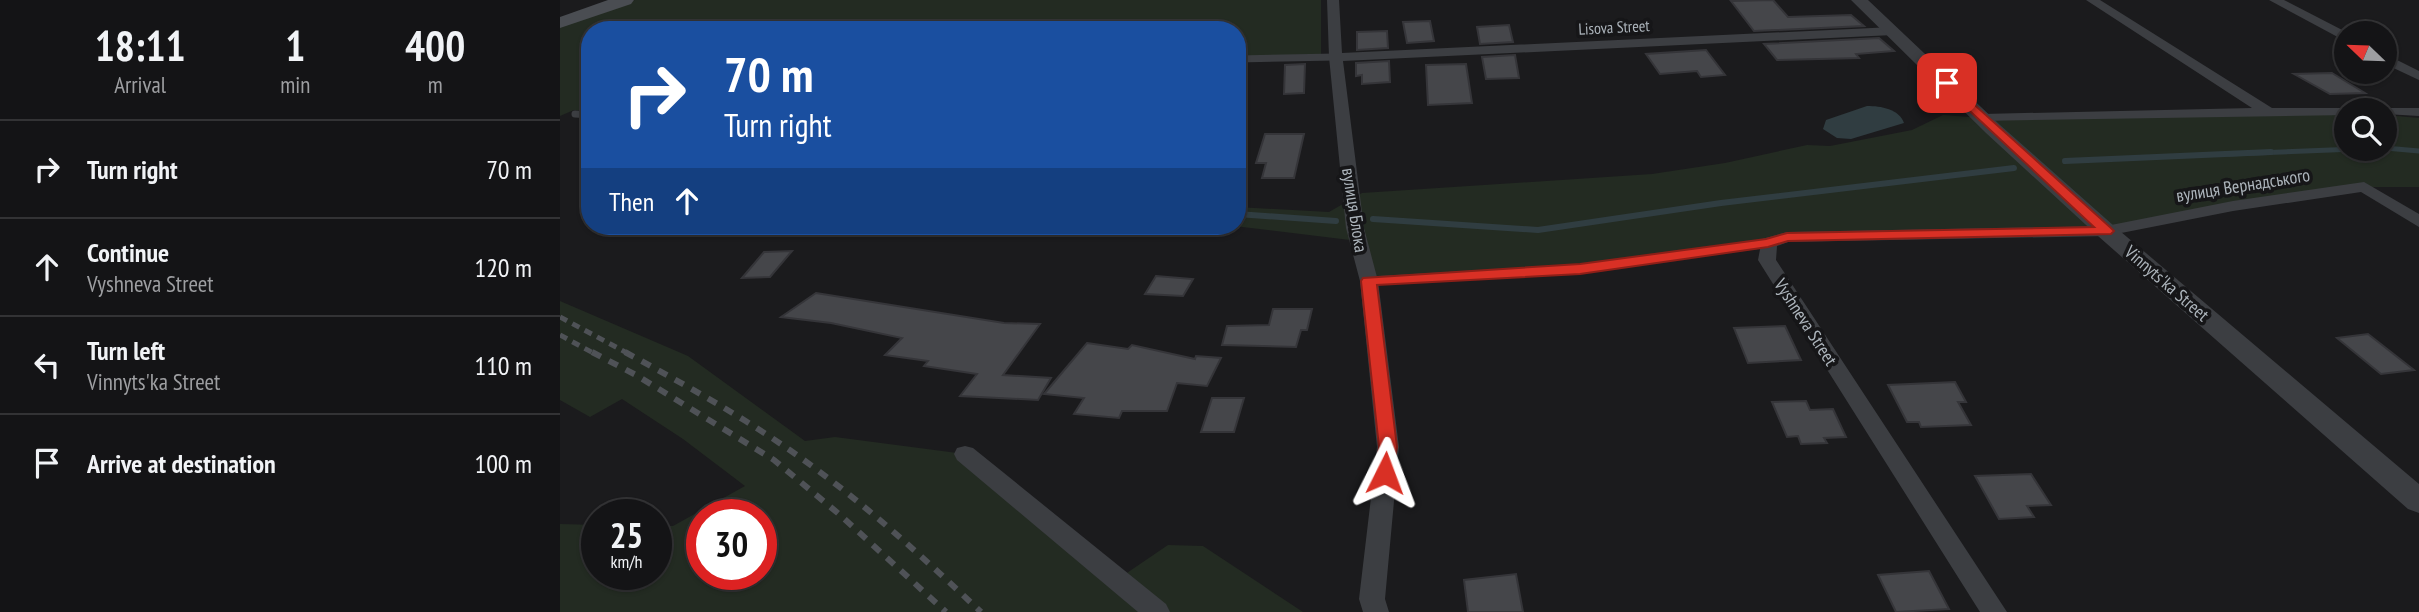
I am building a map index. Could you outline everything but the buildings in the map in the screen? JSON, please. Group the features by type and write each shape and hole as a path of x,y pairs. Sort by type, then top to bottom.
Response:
{"main road":[{"path":"560,23 625,0"}],"street":[{"name":"вулиця Блока","path":"1333,0 1336,57 1355,228 1369,281 1388,447 1372,599 1376,612"},
{"name":"Vinnyts'ka Street","path":"1859,0 2106,231 2419,501"},
{"path":"2092,0 2268,111"},
{"path":"2275,0 2334,31"},
{"name":"Lisova Street","path":"1336,57 1893,31"},
{"path":"2398,65 2419,76"},
{"path":"1983,118 2334,110"},
{"path":"2397,111 2419,112"},
{"name":"вулиця Вернадського","path":"2106,231 2233,206 2364,187 2419,222"},
{"path":"1768,243 1787,237 2106,231"},
{"name":"Vyshneva Street","path":"1768,243 1767,260 1994,612"},
{"path":"965,454 1157,612"}],"lane":[{"path":"1246,59 1336,57"},
{"path":"575,114 581,114"},
{"path":"1369,281 1580,269 1768,243"}],"shaded area":[{"path":"635,0 1321,0 1321,54 1246,57 1246,21 581,21 581,110 574,110 560,116 560,27"},
{"path":"1867,106 1894,111 1904,123 1851,139 1837,138 1823,129 1826,120"},
{"path":"2334,114 2334,161 2397,161 2397,116 2419,118 2419,187 2364,187 2106,231 1787,237 1580,269 1369,281 1358,241 1246,227 1246,207 1329,212 1362,193 1652,174 1725,163 1807,145 1830,146 1912,130 1943,115 1983,118"},
{"path":"560,301 688,356 805,441 835,437 965,454 1118,579 1168,545 1203,546 1303,612 560,612 560,524 581,525 581,590 672,590 672,526 686,519 686,590 777,590 777,499 722,499 745,486 683,439 622,399 590,417 560,400"}],"waterway":[{"path":"2397,149 2419,151"},
{"path":"2229,154 2334,150"},
{"path":"2065,161 2271,152"},
{"path":"1373,219 1538,230 1721,203 2014,168"},
{"path":"1246,215 1336,221"}],"railway":[{"path":"560,317 629,354"},
{"path":"560,335 595,354"},
{"path":"592,352 636,375 774,460 839,514 946,612"},
{"path":"625,352 747,422 838,485 981,612"}],"route":[{"path":"1385,473 1388,447 1369,281 1580,269 1768,243 1787,237 2106,231 1993,129 1947,83"}]}
